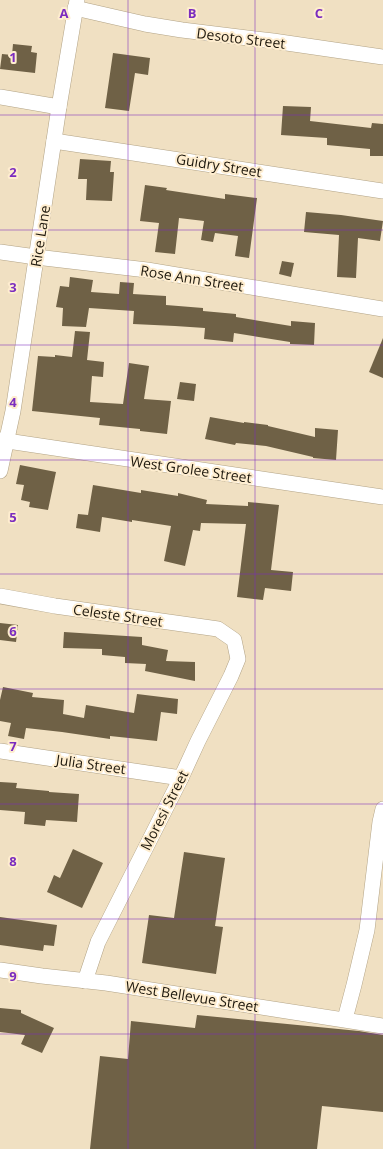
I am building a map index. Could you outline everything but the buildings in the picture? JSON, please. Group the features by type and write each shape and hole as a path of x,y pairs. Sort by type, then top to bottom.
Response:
{"street":[{"name":"Desoto Street","path":"76,4 160,27 273,41 383,58"},
{"name":"Rice Lane","path":"0,471 3,441 13,411 76,4"},
{"path":"0,97 59,107"},
{"name":"Guidry Street","path":"54,141 383,191"},
{"name":"Rose Ann Street","path":"0,252 148,270 383,309"},
{"name":"West Grolee Street","path":"3,441 383,497"},
{"name":"Celeste Street","path":"0,596 55,606 218,629 234,640"},
{"name":"Moresi Street","path":"86,981 98,942 231,676 238,659 234,640"},
{"name":"Julia Street","path":"0,751 181,778"},
{"path":"345,1019 367,930 383,809"},
{"name":"West Bellevue Street","path":"0,970 106,983 383,1026"}]}
